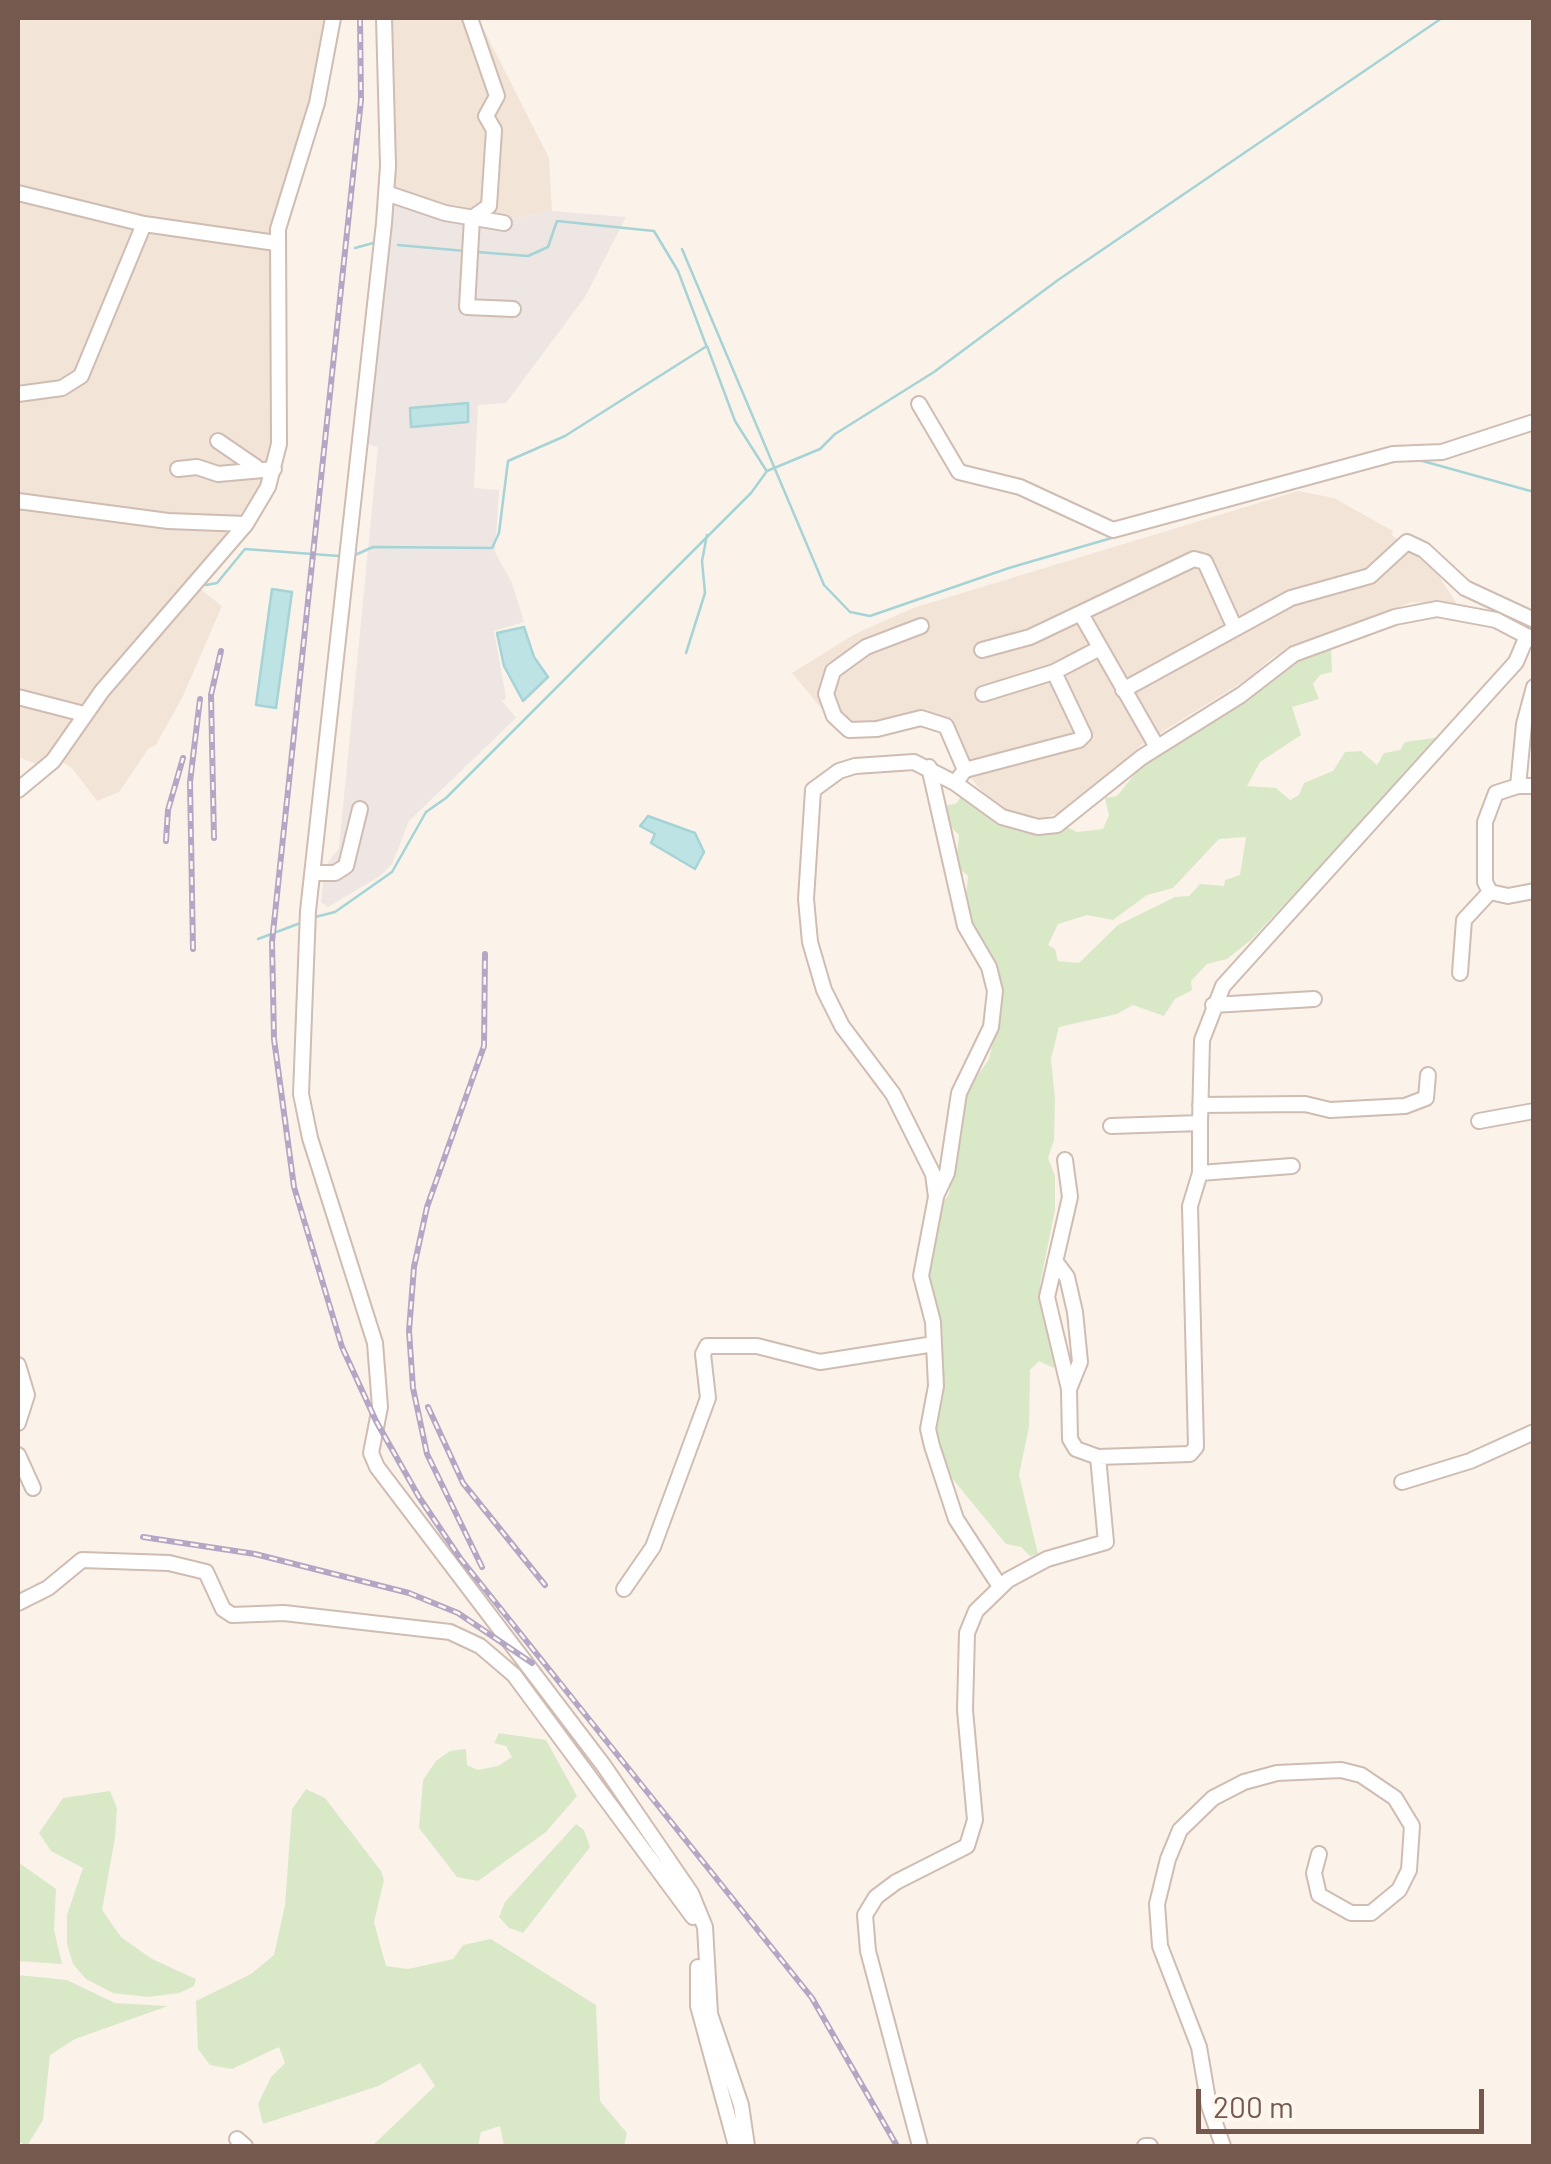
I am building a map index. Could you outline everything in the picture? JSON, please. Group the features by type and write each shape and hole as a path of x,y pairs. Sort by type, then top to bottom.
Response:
{"street":[{"path":"18,790 53,760 84,714 246,524 274,469 280,402 276,244 285,197 317,103 333,18"},
{"path":"384,18 386,193 308,911 301,1094 310,1138 376,1343 380,1407 371,1453 507,1644 604,1766 691,1893 705,1927 710,2014 741,2106 747,2146"},
{"path":"470,18 497,96 486,116 494,130 489,206 472,218"},
{"path":"18,193 144,224 276,244"},
{"path":"386,193 472,218 504,222"},
{"path":"472,218 467,307 513,310"},
{"path":"18,394 62,388 81,376 144,224"},
{"path":"919,404 959,472 1020,486 1113,530 1392,454 1442,452 1534,422"},
{"path":"218,440 256,468"},
{"path":"178,469 197,467 218,474 274,469"},
{"path":"18,501 168,521 246,524"},
{"path":"1123,690 1291,598 1370,576 1407,542 1416,544 1464,588 1534,620"},
{"path":"982,650 1030,637 1194,560 1205,562 1234,626"},
{"path":"936,1197 933,1174 893,1094 842,1026 824,990 810,942 806,899 813,790 839,771 891,761 929,767 980,804 1015,822 1056,825 1156,748 1241,696 1280,662 1409,612 1456,611 1496,620 1530,638 1516,662 1294,905 1223,986 1213,1005 1202,1040 1200,1173 1190,1206 1196,1447 1190,1454 1098,1457 1076,1449 1070,1439 1069,1389 1047,1297 1070,1196 1065,1160"},
{"path":"1082,614 1156,748"},
{"path":"921,626 866,647 833,671 826,694 828,704 840,723 860,732 910,720 936,720 946,726 965,770"},
{"path":"984,694 1054,672 1100,648"},
{"path":"954,783 965,770 1084,735 1054,672"},
{"path":"1490,892 1485,882 1484,822 1496,793 1526,786 1524,724 1534,687"},
{"path":"18,697 84,714"},
{"path":"929,767 965,926 989,967 995,991 991,1027 959,1093 947,1173 936,1197 921,1276 934,1322 936,1386 928,1429 956,1519 1000,1585"},
{"path":"312,873 335,873 346,866 360,809"},
{"path":"1490,892 1508,896 1534,891"},
{"path":"1460,974 1464,920 1490,892"},
{"path":"1213,1005 1314,999"},
{"path":"1200,1105 1305,1104 1330,1110 1405,1106 1426,1098 1428,1075"},
{"path":"1478,1121 1534,1111"},
{"path":"1111,1126 1200,1123"},
{"path":"1200,1173 1292,1166"},
{"path":"1055,1261 1067,1277 1076,1312 1080,1362 1069,1389"},
{"path":"624,1589 653,1547 708,1398 703,1354 707,1346 757,1346 820,1362 934,1344"},
{"path":"18,1365 27,1395 18,1422"},
{"path":"1402,1482 1470,1461 1534,1432"},
{"path":"18,1455 34,1488"},
{"path":"920,2146 868,1950 865,1915 876,1898 896,1882 960,1852 972,1836 965,1710 967,1633 976,1611 1000,1585 1047,1559 1106,1542 1098,1457"},
{"path":"18,1603 48,1588 82,1560 169,1563 206,1572 223,1610 232,1615 284,1612 450,1632 496,1657 569,1745 696,1924 698,2006 736,2146"},
{"path":"1223,2146 1209,2106 1199,2048 1160,1946 1157,1904 1168,1859 1180,1830 1199,1809 1228,1789 1278,1773 1351,1771 1384,1788 1412,1826 1412,1859 1404,1881 1386,1905 1371,1913 1351,1913 1319,1895 1314,1874 1319,1854"}],"shaded area":[{"path":"18,18 327,18 313,99 273,233 273,451 257,501 191,582 222,606 183,696 156,745 149,748 119,792 97,801 72,768 61,761 40,765 18,757"},
{"path":"391,18 478,18 549,158 552,211 503,221 394,194"},
{"path":"394,194 503,221 552,211 626,217 585,297 506,403 478,405 474,488 499,490 495,552 512,583 524,622 494,631 506,698 502,701 516,718 409,821 392,864 380,876 328,907 321,902 325,867 339,848 378,447 367,444 371,383"},
{"path":"1298,491 1334,498 1393,531 1392,535 1437,573 1457,604 1412,602 1274,656 1249,678 1141,745 1088,795 1059,813 1042,818 1014,814 995,805 959,766 945,734 924,723 855,736 841,732 792,673 853,635 913,608"}],"green space":[{"path":"1331,646 1332,672 1320,675 1313,684 1319,699 1292,707 1301,735 1260,762 1247,786 1276,788 1290,800 1299,795 1304,783 1333,771 1345,752 1361,751 1377,765 1384,753 1400,750 1405,742 1441,737 1251,940 1227,959 1207,964 1191,981 1192,990 1175,999 1164,1016 1133,1005 1117,1014 1059,1027 1051,1059 1054,1140 1048,1158 1055,1176 1055,1210 1040,1284 1056,1359 1054,1368 1039,1361 1030,1370 1029,1427 1019,1475 1038,1554 1030,1556 1021,1547 1006,1544 946,1471 936,1438 935,1419 944,1394 941,1340 927,1270 941,1205 949,1194 968,1090 989,1059 1003,1000 1003,988 986,948 969,923 965,907 968,876 956,866 959,835 947,823 947,805 956,804 962,795 976,809 1033,835 1059,833 1067,827 1077,832 1103,829 1109,815 1105,798 1117,796 1146,760 1292,659","holes":["1246,837 1240,875 1225,880 1224,886 1200,884 1189,896 1175,897 1118,925 1079,963 1058,961 1055,949 1048,945 1058,924 1087,915 1113,920 1147,895 1173,888 1219,839"]},
{"path":"499,1733 546,1740 577,1796 546,1832 478,1881 457,1877 419,1828 423,1780 436,1761 450,1751 466,1749 467,1765 478,1770 498,1766 512,1757 506,1746 494,1743"},
{"path":"306,1789 325,1798 381,1871 384,1880 374,1922 386,1966 408,1969 453,1959 463,1945 491,1939 596,2005 600,2101 627,2133 624,2146 504,2146 500,2126 481,2132 478,2146 372,2146 435,2086 420,2063 378,2086 263,2124 258,2104 271,2077 285,2063 279,2047 232,2069 210,2065 198,2049 196,2001 251,1974 274,1955 285,1905 292,1809"},
{"path":"110,1791 117,1808 115,1838 102,1910 121,1937 152,1959 196,1979 194,1986 179,1993 147,1997 113,1993 86,1979 73,1964 67,1944 67,1915 83,1868 51,1851 39,1833 63,1798"},
{"path":"576,1824 584,1830 590,1847 523,1933 509,1928 499,1917 505,1902"},
{"path":"18,1862 56,1889 54,1930 62,1964 18,1961"},
{"path":"18,1975 67,1980 115,2003 168,2006 75,2039 50,2055 43,2120 27,2146 18,2141"}],"water":[{"path":"468,403 468,422 411,427 410,408"},
{"path":"272,589 292,592 276,708 256,705"},
{"path":"524,627 534,657 548,677 523,701 504,666 497,633"},
{"path":"648,816 695,833 704,852 695,869 651,843 655,834 640,826"}],"waterway":[{"path":"315,917 335,912 392,872 426,812 446,798 751,493 767,471 820,449 835,434 934,372 1058,280 1442,18"},
{"path":"477,252 528,256 548,247 557,221 654,231 678,271 706,345"},
{"path":"355,248 373,243"},
{"path":"398,245 465,251"},
{"path":"682,249 824,585 850,612 870,616 1009,568 1132,532"},
{"path":"355,555 373,547 492,548 499,533 508,461 565,436 707,346 735,421 766,470"},
{"path":"1419,460 1534,492"},
{"path":"686,653 705,593 702,561 707,535"},
{"path":"206,585 217,583 245,549 339,556"},
{"path":"258,939 303,922"}],"railway":[{"path":"360,18 361,100 272,942 274,1039 294,1187 342,1347 376,1421 419,1497 460,1558 812,1998 897,2146"},
{"path":"214,838 211,695 221,651"},
{"path":"193,949 190,782 200,699"},
{"path":"166,841 168,810 183,758"},
{"path":"482,1567 427,1454 413,1388 409,1331 414,1267 427,1207 484,1046 485,954"},
{"path":"428,1407 463,1483 545,1585"},
{"path":"143,1537 255,1554 409,1593 458,1613 532,1663"}]}
